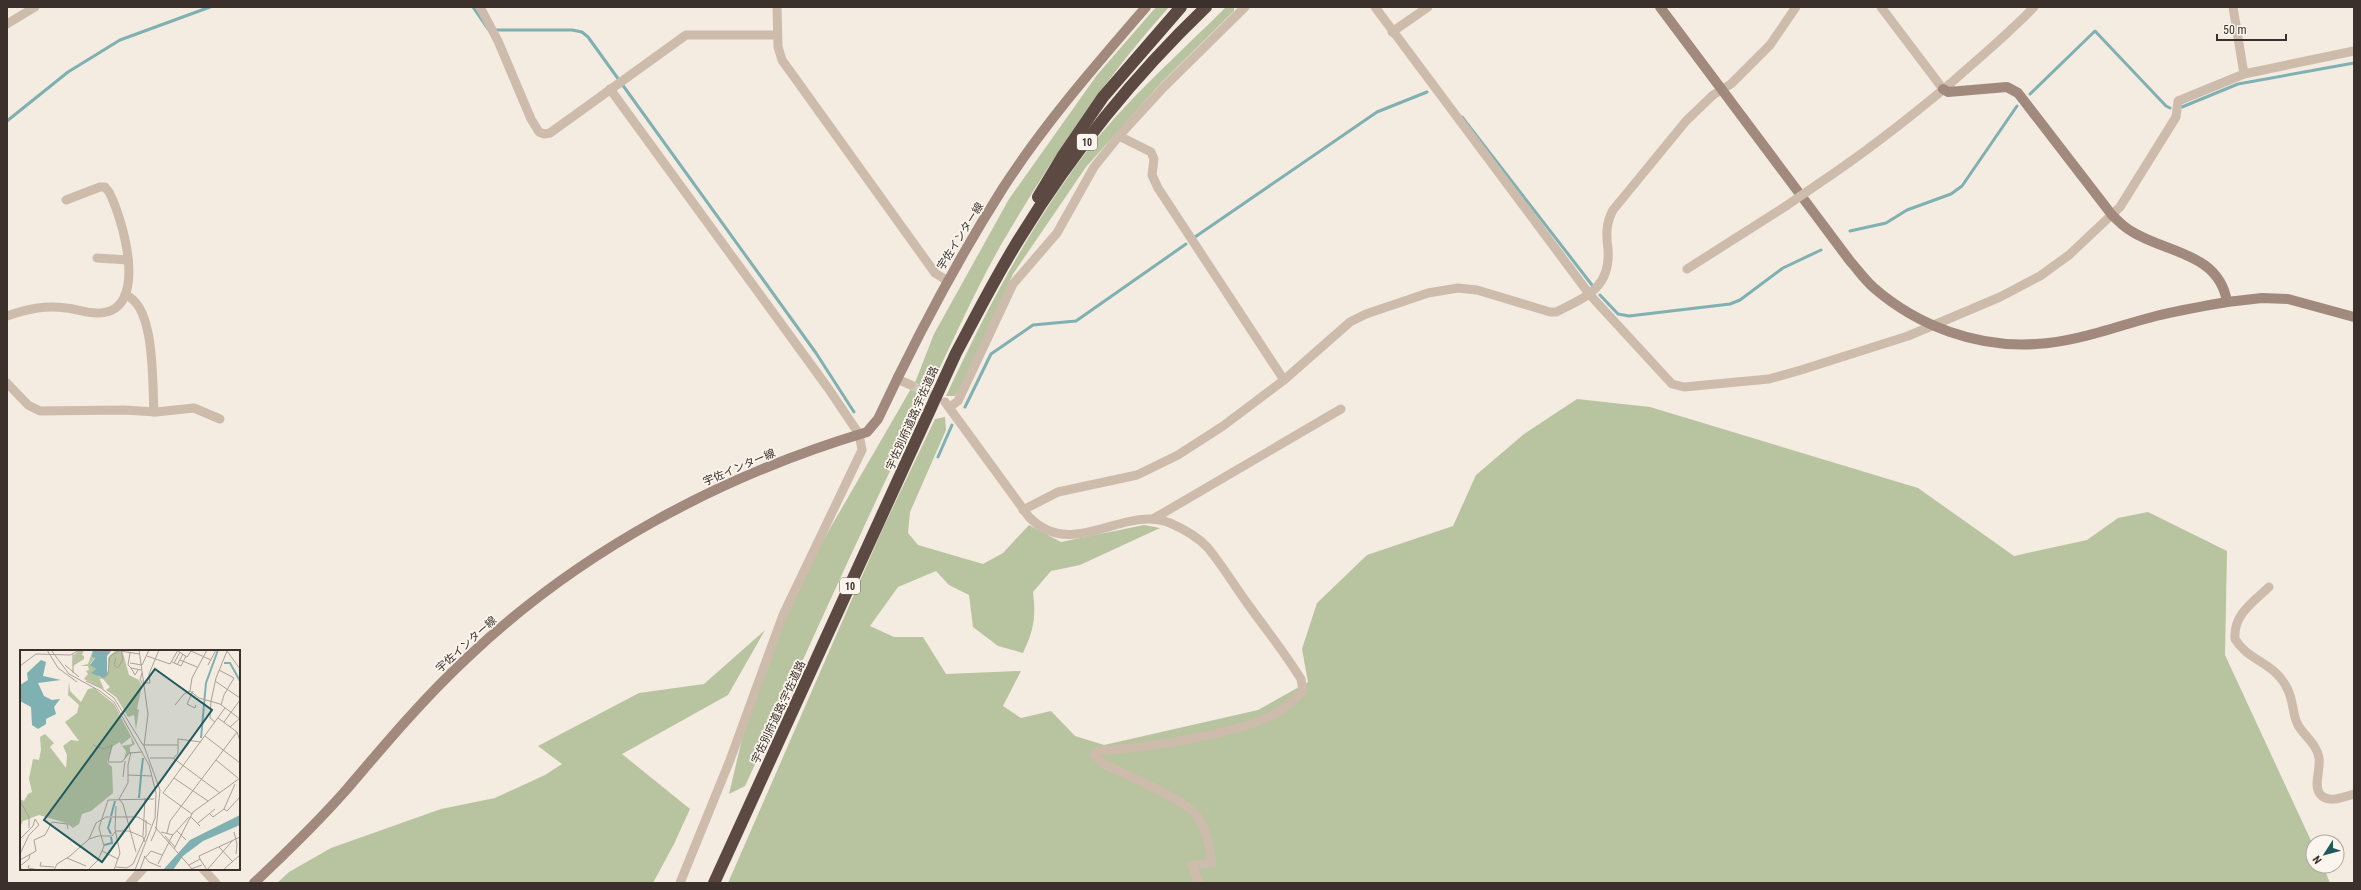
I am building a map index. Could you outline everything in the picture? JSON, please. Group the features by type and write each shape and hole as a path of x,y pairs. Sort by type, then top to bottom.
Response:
{"highway":[{"path":"989,291 1001,260 1062,156 1104,97 1181,7"},
{"name":"宇佐別府道路;宇佐道路","path":"714,883 956,353 989,291 1021,236 1090,138 1131,85 1206,7"}],"main road":[{"name":"宇佐インター線","path":"254,883 326,812 414,710 453,671 487,640 548,590 661,516 756,471 867,432 878,419 946,280 1004,187 1053,119 1146,7"},
{"path":"1660,7 1850,261 1873,287 1899,307 1931,325 1966,337 1988,342 2036,344 2077,338 2157,316 2227,302 2262,298 2288,299 2354,316"},
{"path":"1943,89 1948,92 2007,87 2018,94 2112,216 2132,232 2182,252 2203,264 2222,284 2227,302"}],"street":[{"path":"7,24 35,7"},
{"path":"480,7 498,41 531,119 542,134 550,133 686,35 777,35"},
{"path":"777,7 778,47 782,60 935,274 946,280"},
{"path":"1245,7 1163,88 1119,136 1094,167 1057,233 1013,284 958,401 947,405 1023,510 1036,524 1046,530 1066,535 1153,519 1341,409"},
{"path":"1375,7 1392,32 1590,295 1672,384 1684,387 1769,379 1900,338 2000,297 2040,276 2069,255 2112,216 2120,207 2176,117 2178,100 2244,74 2354,51"},
{"path":"1392,32 1428,7"},
{"path":"1023,510 1058,492 1119,480 1154,467 1197,444 1284,380 1350,322 1366,314 1428,293 1458,288 1477,290 1550,312 1556,312 1590,295 1601,284 1605,274 1608,253 1607,223 1613,210 1686,121 1714,95 1731,84 1770,45 1796,7"},
{"path":"1881,7 1943,89"},
{"path":"1687,269 1786,206 1880,142 2009,34 2034,7"},
{"path":"2233,7 2244,74"},
{"path":"610,89 828,388 859,434 862,450 783,615 730,760 680,883"},
{"path":"1119,136 1151,152 1154,159 1152,175 1158,188 1284,380"},
{"path":"7,316 29,309 50,306 88,312 108,312 119,305 125,296 128,244 112,197 107,189 100,187 66,200"},
{"path":"97,258 128,260"},
{"path":"125,296 131,298 147,322 152,357 154,412"},
{"path":"897,379 910,385"},
{"path":"7,383 28,405 40,411 81,412 124,410 154,412 194,408 220,419"},
{"path":"1153,519 1180,528 1208,548 1302,679 1303,691 1295,698 1270,716 1246,725 1171,741 1098,751 1094,755 1104,764 1176,801 1197,815 1211,852 1212,863 1192,865 1199,883"},
{"path":"2269,587 2239,616 2235,624 2235,639 2246,652 2265,663 2281,677 2286,686 2293,702 2294,716 2297,724 2315,747 2319,758 2317,787 2319,793 2323,797 2331,799 2354,794"},
{"path":"130,883 142,870"},
{"path":"204,870 216,883"}],"green space":[{"path":"1156,7 1169,7 1124,60 1083,116 1044,174 997,251 882,487 745,786 729,794 758,672 821,544 916,380 934,334 1009,199 1097,75"},
{"path":"1226,7 1234,7 1234,11 1162,82 1086,167 1013,274 971,368 955,396 946,396 992,302 1026,242 1063,184 1100,135 1134,97"},
{"path":"1577,399 1650,407 1918,488 2014,556 2087,540 2118,518 2148,512 2227,551 2225,655 2308,834 2305,834 2305,874 2326,874 2330,883 728,883 883,528 935,419 945,417 946,430 910,512 908,533 918,545 983,564 1003,553 1029,525 1061,542 1144,525 1160,528 1080,565 1051,571 1033,592 1034,616 1032,630 1023,653 998,646 973,627 969,595 949,585 936,571 898,587 870,626 894,637 923,637 946,674 1021,671 1003,706 1021,718 1051,711 1075,736 1104,745 1258,710 1308,682 1302,649 1317,603 1367,555 1453,526 1476,475 1524,434"},
{"path":"765,630 728,695 622,754 690,809 674,844 653,883 277,883 289,872 331,848 441,809 495,798 545,775 562,764 538,746 639,693 704,684"}],"waterway":[{"path":"7,121 68,72 120,40 210,7"},
{"path":"473,7 488,29"},
{"path":"493,30 572,30 582,32 588,37 816,353 854,412"},
{"path":"2030,94 2095,31 2166,106 2170,108"},
{"path":"2182,107 2238,84 2354,63"},
{"path":"1195,237 1377,112 1427,92"},
{"path":"1850,231 1886,223 1907,210 1951,194 1962,186 2017,106"},
{"path":"1462,117 1592,285"},
{"path":"965,407 991,354 1033,325 1076,321 1186,244"},
{"path":"1600,295 1618,314 1629,316 1730,304 1740,300 1783,268 1821,250"},
{"path":"938,457 952,425"}],"tunnel":[{"path":"911,385 940,400"}]}
